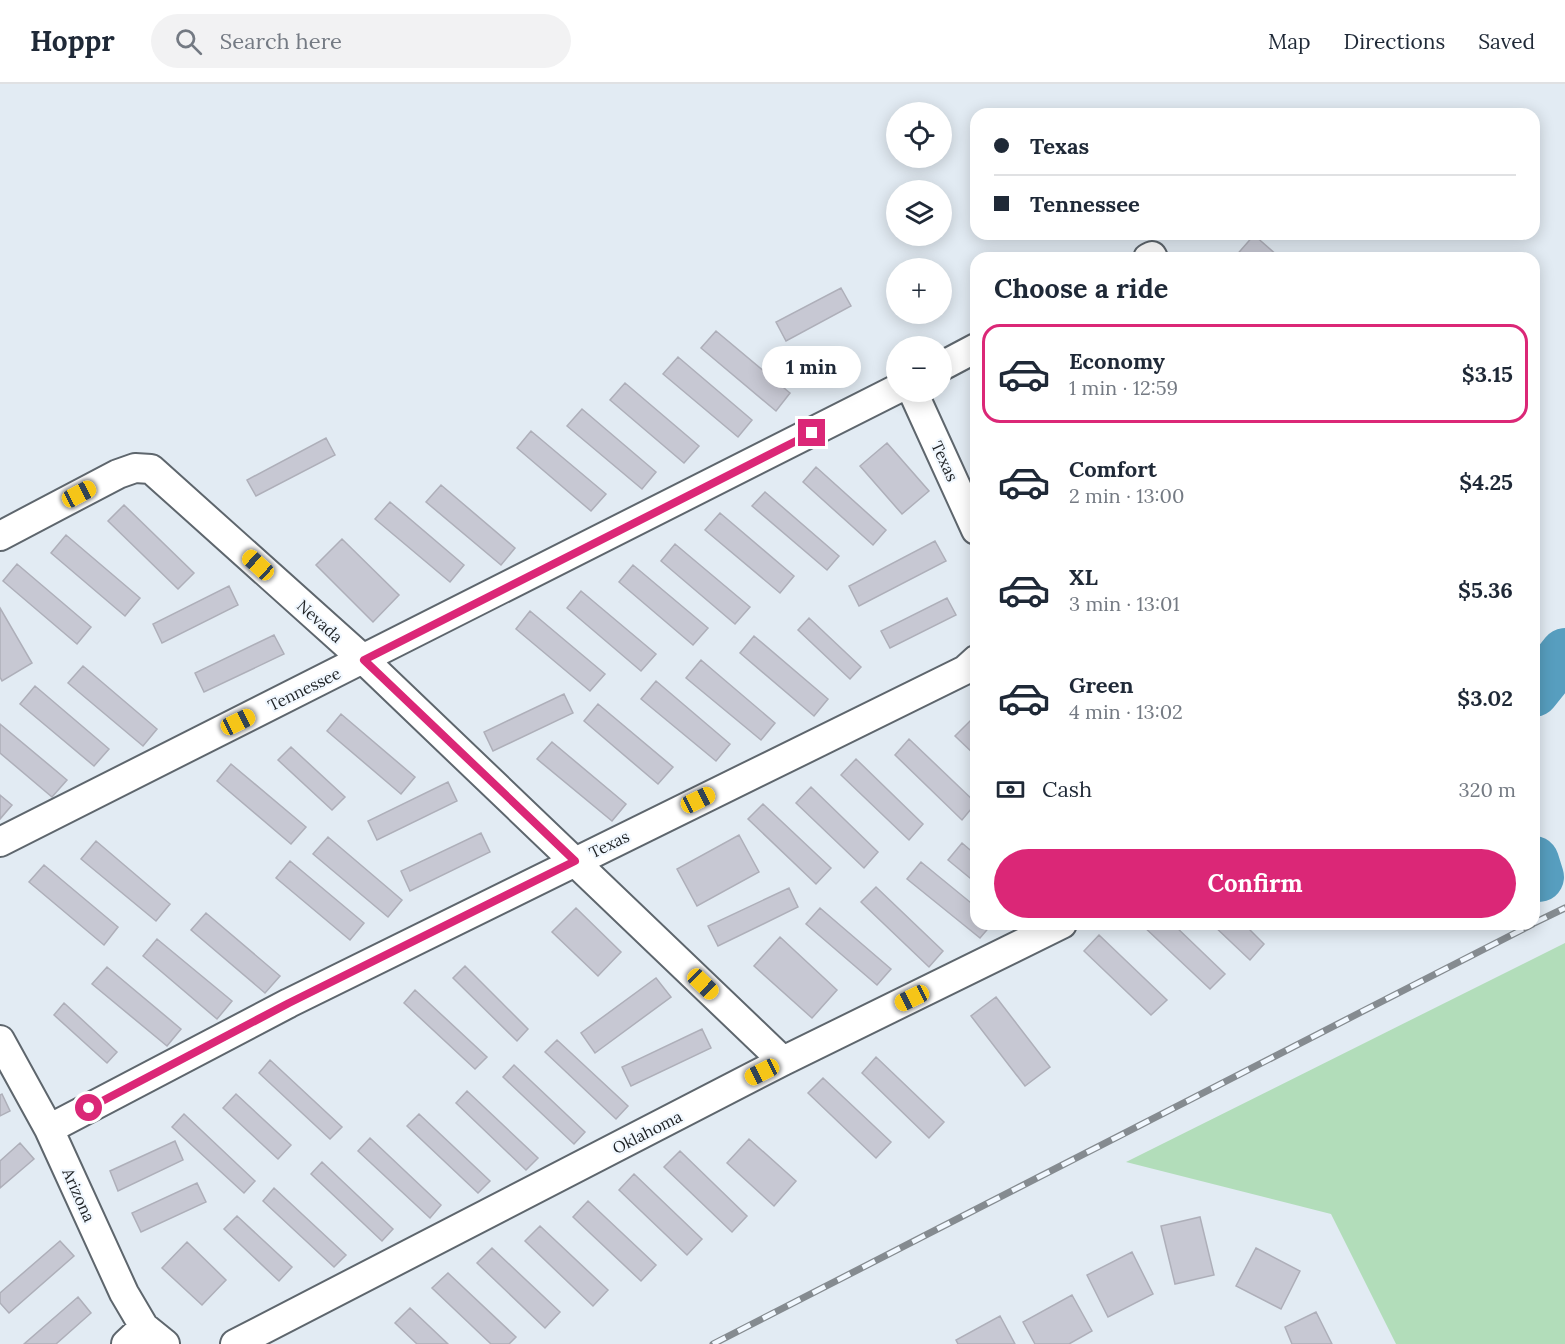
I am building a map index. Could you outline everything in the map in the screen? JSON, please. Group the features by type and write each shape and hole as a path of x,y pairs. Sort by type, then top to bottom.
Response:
{"street":[{"path":"952,361 970,351"},
{"name":"Tennessee","path":"0,842 886,395"},
{"name":"Texas","path":"917,402 970,517"},
{"name":"Nevada","path":"0,536 118,474 135,468 151,470 364,660 783,1061"},
{"name":"Texas","path":"49,1129 289,1003 965,670 970,665"},
{"name":"Oklahoma","path":"234,1344 783,1061 1050,930"},
{"name":"Arizona","path":"0,1041 49,1129 145,1338"}],"green space":[{"path":"1565,943 1565,1344 1396,1344 1331,1214 1126,1162"}],"building":[{"path":"1250,240 1260,240 1273,252 1239,252"},
{"path":"841,288 851,306 786,341 776,322"},
{"path":"716,331 790,393 776,411 701,348"},
{"path":"678,357 752,420 738,437 663,374"},
{"path":"625,383 699,446 684,463 610,400"},
{"path":"582,409 656,472 642,489 567,426"},
{"path":"531,431 606,494 591,511 517,448"},
{"path":"326,438 335,455 256,496 247,480"},
{"path":"887,443 929,491 902,514 860,466"},
{"path":"816,467 886,530 873,545 803,482"},
{"path":"441,485 515,548 501,565 426,502"},
{"path":"765,492 839,556 827,570 752,506"},
{"path":"390,502 464,565 450,582 375,519"},
{"path":"124,505 194,573 178,589 108,521"},
{"path":"720,513 794,576 780,593 705,530"},
{"path":"66,535 140,598 125,616 51,553"},
{"path":"342,539 399,595 373,622 316,565"},
{"path":"935,541 946,561 859,606 849,586"},
{"path":"675,544 750,607 735,624 661,561"},
{"path":"17,564 91,627 77,644 3,581"},
{"path":"633,565 708,628 693,645 619,582"},
{"path":"229,586 238,605 162,643 153,624"},
{"path":"581,591 656,654 641,671 567,608"},
{"path":"947,598 956,615 890,648 881,631"},
{"path":"0,608 32,663 2,681 0,677"},
{"path":"530,611 605,674 590,691 516,629"},
{"path":"809,618 861,667 850,679 798,630"},
{"path":"274,635 284,654 204,692 195,673"},
{"path":"754,636 828,699 814,716 740,653"},
{"path":"701,660 775,723 761,740 686,678"},
{"path":"83,666 157,729 143,746 68,683"},
{"path":"656,681 730,744 716,761 641,699"},
{"path":"35,686 109,749 94,766 20,704"},
{"path":"564,694 573,713 493,751 484,732"},
{"path":"598,704 673,767 658,784 584,721"},
{"path":"341,714 415,777 401,794 327,731"},
{"path":"970,721 970,750 955,736"},
{"path":"0,724 67,780 52,797 0,753"},
{"path":"909,739 970,797 970,810 962,820 895,755"},
{"path":"552,742 626,804 612,821 537,759"},
{"path":"291,747 345,797 332,810 278,760"},
{"path":"856,759 923,824 909,840 841,775"},
{"path":"231,764 306,827 291,844 217,781"},
{"path":"448,782 457,801 377,840 368,821"},
{"path":"811,787 878,852 864,868 796,803"},
{"path":"0,795 12,805 0,819"},
{"path":"763,804 831,868 816,884 748,819"},
{"path":"481,833 490,852 410,891 401,871"},
{"path":"739,835 759,872 697,906 677,869"},
{"path":"328,837 402,900 388,917 313,854"},
{"path":"96,841 170,904 156,921 81,859"},
{"path":"962,843 970,850 970,878 948,860"},
{"path":"290,861 364,923 350,940 276,878"},
{"path":"921,862 970,902 970,930 907,879"},
{"path":"44,865 118,927 104,945 29,882"},
{"path":"876,887 943,951 929,967 861,902"},
{"path":"789,888 798,907 718,946 708,926"},
{"path":"576,908 621,952 598,976 552,932"},
{"path":"820,908 891,969 877,985 806,924"},
{"path":"206,913 280,976 265,993 191,930"},
{"path":"970,930 987,930 980,938"},
{"path":"1147,930 1179,930 1225,974 1210,989"},
{"path":"1218,930 1250,930 1264,944 1250,960"},
{"path":"1099,935 1167,1000 1151,1015 1084,951"},
{"path":"780,937 837,990 812,1018 754,966"},
{"path":"157,939 232,1001 217,1019 143,956"},
{"path":"465,966 528,1029 517,1041 453,978"},
{"path":"107,967 181,1029 167,1046 92,984"},
{"path":"656,978 671,997 595,1053 581,1033"},
{"path":"415,990 487,1057 475,1069 404,1003"},
{"path":"996,997 1050,1067 1025,1086 971,1016"},
{"path":"64,1003 117,1052 107,1063 54,1015"},
{"path":"702,1029 711,1048 631,1086 622,1067"},
{"path":"557,1040 628,1106 616,1119 545,1052"},
{"path":"876,1057 944,1122 929,1138 862,1073"},
{"path":"270,1060 342,1127 330,1139 259,1073"},
{"path":"514,1065 585,1132 574,1144 503,1077"},
{"path":"823,1078 891,1142 876,1158 808,1093"},
{"path":"467,1091 538,1158 526,1170 456,1103"},
{"path":"2,1094 10,1111 0,1116 0,1095"},
{"path":"236,1094 291,1145 278,1159 223,1108"},
{"path":"184,1114 255,1181 244,1193 172,1127"},
{"path":"419,1114 490,1181 478,1193 407,1126"},
{"path":"370,1138 441,1205 430,1218 358,1151"},
{"path":"749,1139 796,1181 774,1206 727,1163"},
{"path":"175,1141 183,1160 118,1191 110,1171"},
{"path":"20,1143 34,1159 0,1188 0,1161"},
{"path":"680,1151 747,1216 732,1232 664,1167"},
{"path":"322,1162 393,1229 382,1241 311,1174"},
{"path":"634,1174 702,1239 687,1255 619,1190"},
{"path":"197,1183 206,1202 141,1232 132,1213"},
{"path":"274,1188 346,1255 334,1267 263,1201"},
{"path":"588,1201 656,1265 641,1281 573,1217"},
{"path":"237,1216 292,1267 279,1281 224,1229"},
{"path":"1200,1217 1214,1275 1175,1284 1161,1226"},
{"path":"540,1226 608,1290 593,1306 525,1241"},
{"path":"60,1241 74,1256 9,1313 0,1303 0,1293"},
{"path":"187,1242 226,1280 202,1305 162,1268"},
{"path":"492,1248 560,1312 545,1328 477,1263"},
{"path":"1256,1248 1300,1271 1281,1309 1236,1286"},
{"path":"1132,1252 1153,1294 1108,1317 1087,1275"},
{"path":"448,1273 516,1337 509,1344 491,1344 432,1288"},
{"path":"1072,1295 1092,1331 1069,1344 1035,1344 1023,1322"},
{"path":"78,1297 91,1313 56,1344 24,1344"},
{"path":"410,1308 448,1344 417,1344 395,1323"},
{"path":"1316,1312 1332,1344 1292,1344 1285,1327"},
{"path":"1000,1316 1015,1344 958,1344 956,1340"}],"waterway":[{"path":"1540,684 1565,653"}],"railway":[{"path":"1540,920 1565,908"},
{"path":"713,1344 1521,930"}],"route":[{"path":"89,1108 289,1003 575,861 364,660 812,433"}]}
